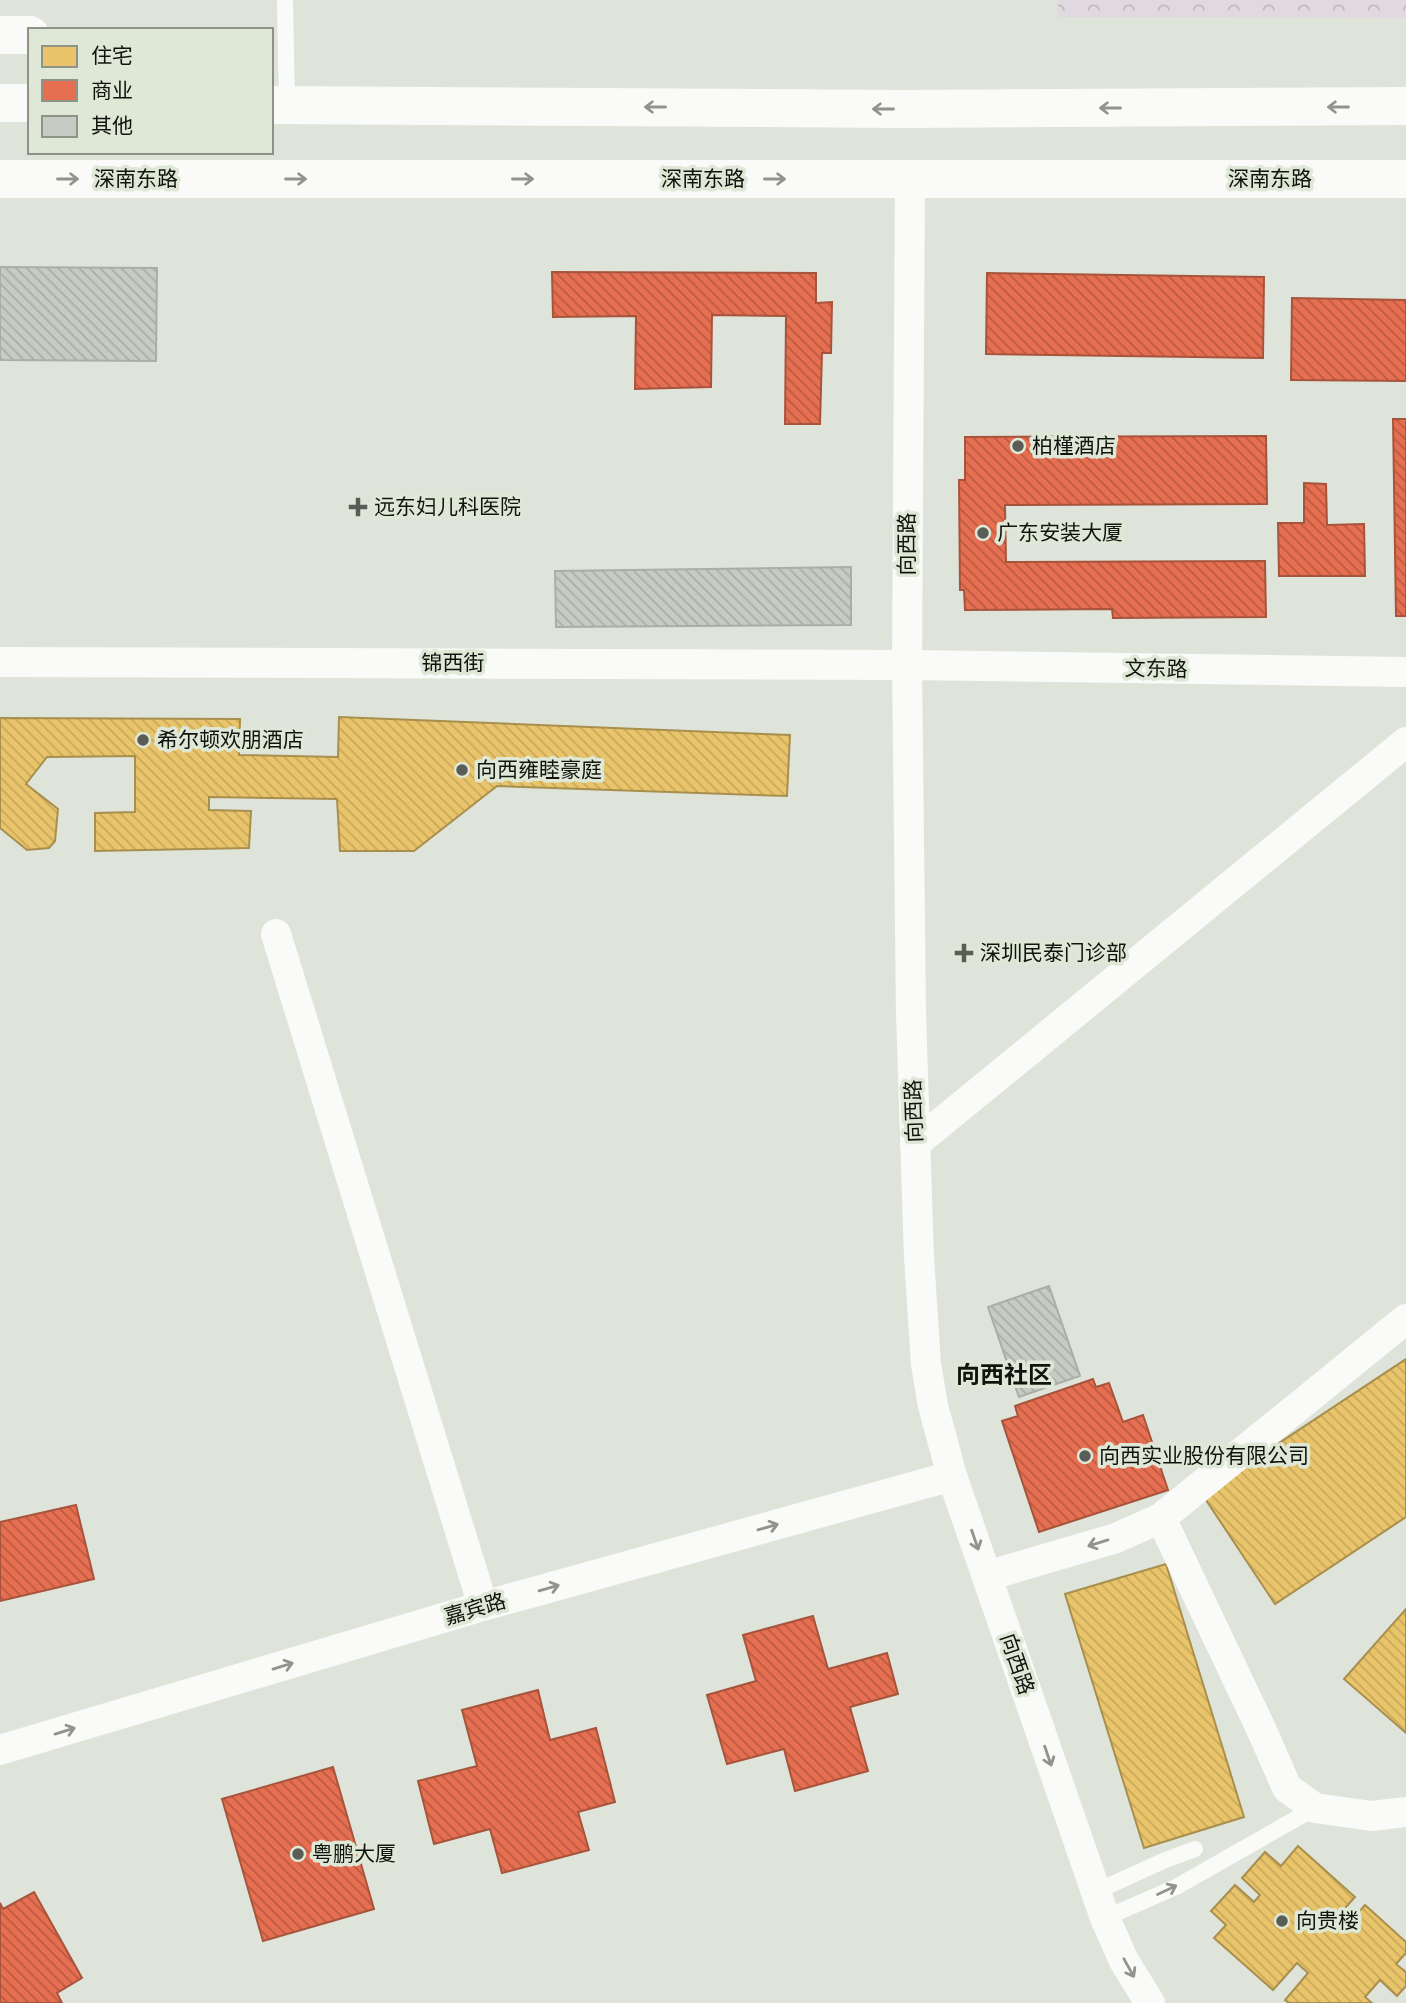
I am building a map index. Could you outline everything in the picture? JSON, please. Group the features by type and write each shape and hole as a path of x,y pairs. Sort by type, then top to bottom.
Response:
{"main road":[{"path":"0,35 28,35"},
{"path":"277,100 905,109 1406,106"},
{"path":"0,103 28,103"},
{"name":"深南东路","path":"0,179 1406,179"}],"street":[{"name":"向西路","path":"910,179 907,665 911,1013 921,1312 926,1364 933,1406 953,1476 1100,1905 1124,1961 1150,2003"},
{"name":"锦西街","path":"0,662 907,665"},
{"name":"文东路","path":"907,665 1406,672"},
{"path":"915,1144 1406,742"},
{"path":"276,934 483,1606"},
{"path":"987,1576 1116,1538 1161,1518 1406,1319"},
{"name":"嘉宾路","path":"0,1750 483,1606 953,1476"},
{"path":"1161,1518 1287,1788 1315,1808 1372,1816 1406,1812"}],"lane":[{"path":"277,100 285,0"},
{"path":"1100,1905 1176,1887 1315,1808"},
{"path":"1100,1905 1163,1861 1195,1849"}],"green space":[{"path":"1058,0 1406,0 1406,18 1058,17"}],"building: 住宅":[{"name":"向西雍睦豪庭","path":"339,717 790,735 787,796 497,786 414,851 340,851 337,799 209,797 209,810 251,811 249,848 95,851 95,813 135,812 135,756 47,757 26,784 58,809 55,841 49,848 27,850 0,828 0,718 240,719 239,755 338,757"},
{"path":"1406,1359 1406,1517 1275,1604 1202,1494"},
{"path":"1166,1564 1244,1817 1144,1848 1065,1594"},
{"path":"1406,1609 1406,1733 1344,1679"},
{"name":"向贵楼","path":"1298,1846 1355,1897 1337,1917 1347,1926 1365,1905 1406,1942 1406,1953 1396,1964 1406,1972 1406,1986 1397,1996 1380,1980 1365,1997 1372,2003 1289,2003 1285,2000 1308,1973 1297,1963 1273,1990 1214,1938 1226,1925 1211,1911 1235,1885 1254,1902 1260,1895 1242,1878 1265,1852 1281,1866"}],"building: 商业":[{"path":"552,272 816,273 816,303 832,302 831,353 822,353 820,424 785,424 786,316 712,315 711,387 635,389 636,316 553,317"},
{"path":"987,273 1264,277 1263,358 986,354"},
{"path":"1292,298 1406,300 1406,381 1291,380"},
{"path":"1393,419 1406,419 1406,616 1396,616"},
{"name":"广东安装大厦","path":"1266,436 1267,504 1005,505 1006,562 1265,561 1266,617 1113,618 1112,609 965,610 964,590 960,590 959,480 965,480 965,437"},
{"path":"1304,483 1326,484 1327,525 1364,524 1365,576 1279,576 1278,523 1304,523"},
{"name":"向西实业股份有限公司","path":"1093,1379 1096,1387 1109,1383 1123,1422 1143,1415 1168,1490 1039,1532 1002,1421 1018,1416 1015,1406"},
{"path":"76,1505 94,1579 0,1601 0,1522"},
{"path":"813,1616 828,1669 887,1653 898,1694 850,1707 868,1771 795,1791 784,1749 727,1764 707,1695 756,1681 743,1635"},
{"path":"538,1690 550,1740 596,1728 615,1802 578,1812 589,1850 502,1873 490,1829 434,1844 418,1781 477,1766 462,1710"},
{"name":"粤鹏大厦","path":"333,1767 374,1909 263,1941 222,1799"},
{"path":"34,1892 82,1978 57,1993 62,2003 0,2003 0,1903 3,1909"}],"building: 其他":[{"path":"0,267 157,268 156,361 0,360"},
{"path":"851,567 851,625 556,627 555,571"},
{"path":"1049,1286 1080,1376 1019,1397 988,1307"}],"place":[{"name":"柏槿酒店","path":"1018,446"},
{"name":"远东妇儿科医院","path":"358,507"},
{"name":"广东安装大厦","path":"983,533"},
{"name":"希尔顿欢朋酒店","path":"143,740"},
{"name":"向西雍睦豪庭","path":"462,770"},
{"name":"深圳民泰门诊部","path":"964,953"},
{"name":"向西实业股份有限公司","path":"1085,1456"},
{"name":"粤鹏大厦","path":"298,1854"},
{"name":"向贵楼","path":"1282,1921"}],"district":[{"name":"向西社区","path":"1004,1375"}]}
